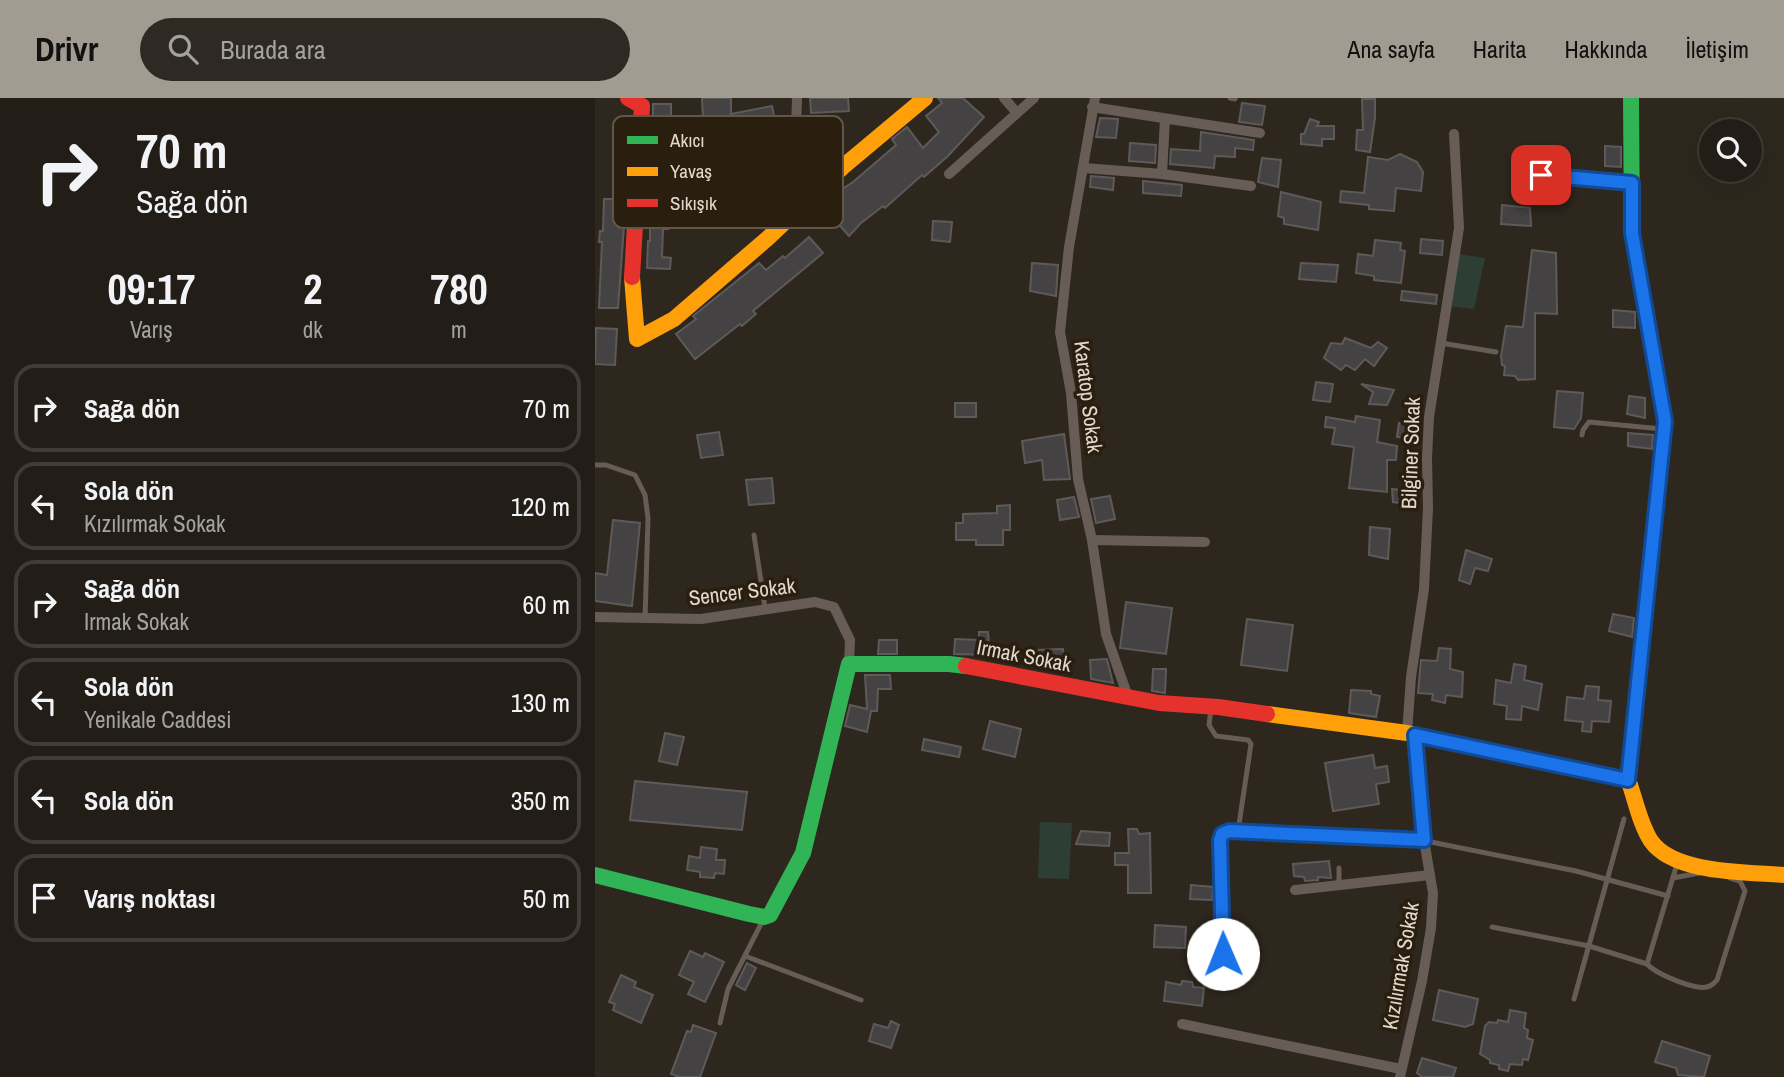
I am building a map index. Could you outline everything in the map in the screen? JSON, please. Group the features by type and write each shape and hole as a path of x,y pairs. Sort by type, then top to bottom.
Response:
{"street":[{"path":"628,98 642,106 641,116"},
{"path":"796,116 797,98"},
{"path":"843,167 925,98"},
{"path":"1004,98 1017,113"},
{"path":"949,174 1034,98"},
{"path":"1631,98 1632,233 1665,421 1628,780 1650,840 1678,861 1699,867 1784,875"},
{"path":"1093,102 1165,119 1260,133"},
{"name":"Karatop Sokak","path":"1093,102 1069,247 1060,332 1071,393 1078,479 1092,540 1106,634 1128,697"},
{"path":"1162,174 1165,119"},
{"name":"Bilginer Sokak","path":"1411,734 1411,677 1425,564 1429,417 1459,228 1454,134"},
{"path":"1084,168 1162,174 1251,186"},
{"path":"635,228 632,284 637,339 674,319 779,228"},
{"path":"1092,540 1205,542"},
{"name":"Sencer Sokak","path":"595,617 701,619 815,602 834,607 850,640 849,664"},
{"path":"595,875 764,917 770,915 803,853 849,664"},
{"name":"Irmak Sokak","path":"849,664 949,664 995,670 1159,703 1211,706 1411,734 1628,780"},
{"name":"Kızılırmak Sokak","path":"1400,1073 1422,981 1431,928 1433,893 1411,734"},
{"path":"1223,954 1222,834 1238,831 1424,840"},
{"path":"1295,890 1430,875"},
{"path":"1182,1024 1400,1073"}],"lane":[{"path":"1541,175 1632,183"},
{"path":"1441,343 1496,352"},
{"path":"1582,435 1589,422 1664,429"},
{"path":"595,465 606,465 635,475 645,495 648,518 645,619"},
{"path":"754,535 765,609"},
{"path":"1211,706 1209,725 1216,736 1248,740 1251,744 1238,831"},
{"path":"1574,999 1624,819"},
{"path":"1424,840 1576,870 1668,896"},
{"path":"1647,964 1678,861"},
{"path":"1339,868 1339,885"},
{"path":"1492,927 1589,947 1647,964 1661,975 1700,987 1714,984 1745,891 1735,878 1699,873 1673,878"},
{"path":"720,1023 728,989 764,917"},
{"path":"745,956 862,1000"}],"green space":[{"path":"1458,254 1485,258 1474,309 1448,306"},
{"path":"1040,822 1072,823 1069,879 1038,878"}],"building":[{"path":"702,98 731,98 731,114 772,106 774,116 703,116"},
{"path":"810,98 848,98 849,111 811,113"},
{"path":"938,98 963,98 984,117 948,156 885,208 883,206 861,223 849,236 842,228 843,189 896,145 892,139 907,127 923,148 939,132 926,116 942,103"},
{"path":"1362,99 1375,99 1370,152 1356,150 1357,130 1363,130"},
{"path":"1242,103 1265,106 1262,125 1239,122"},
{"path":"653,104 671,104 671,116 653,116"},
{"path":"1100,118 1118,119 1116,138 1096,137"},
{"path":"1310,119 1319,122 1317,126 1334,126 1334,139 1322,139 1322,146 1301,144 1301,134 1304,134"},
{"path":"1201,132 1254,140 1253,150 1235,148 1235,157 1215,156 1214,168 1170,164 1171,149 1200,151"},
{"path":"1130,143 1156,145 1155,163 1129,161"},
{"path":"1605,146 1621,147 1621,167 1605,166"},
{"path":"1400,154 1417,162 1423,172 1421,191 1396,188 1394,211 1369,209 1369,205 1340,202 1341,191 1364,193 1368,157 1388,160"},
{"path":"1262,158 1281,160 1278,187 1258,182"},
{"path":"1091,176 1114,178 1113,190 1090,187"},
{"path":"1143,181 1182,185 1181,196 1143,193"},
{"path":"1281,192 1321,202 1318,230 1284,224 1284,218 1278,216"},
{"path":"604,199 613,199 613,228 624,228 618,308 599,308 602,242 599,242 600,231 603,231"},
{"path":"1502,205 1530,208 1531,226 1501,224"},
{"path":"933,221 952,222 950,242 932,240"},
{"path":"650,228 668,228 663,229 662,257 671,258 670,269 647,268"},
{"path":"809,237 823,253 753,311 756,314 742,326 740,324 695,359 676,334 696,319 693,316 759,263 766,270"},
{"path":"1421,239 1443,241 1442,255 1420,253"},
{"path":"1375,240 1401,243 1400,250 1405,251 1401,283 1374,280 1374,276 1356,273 1358,254 1373,256"},
{"path":"1532,250 1556,253 1557,314 1535,313 1535,379 1518,380 1515,376 1504,375 1505,366 1502,365 1501,356 1506,326 1523,327"},
{"path":"1032,263 1058,265 1056,296 1030,291"},
{"path":"1301,263 1338,265 1336,282 1299,279"},
{"path":"1402,291 1437,295 1436,304 1401,300"},
{"path":"1613,310 1635,312 1635,328 1613,327"},
{"path":"596,328 617,329 615,365 595,364"},
{"path":"1345,338 1371,348 1378,342 1387,348 1374,366 1365,359 1355,370 1346,365 1341,370 1324,358 1331,343 1342,344"},
{"path":"1316,382 1333,384 1330,402 1313,400"},
{"path":"1361,384 1394,390 1387,405 1369,404 1373,392"},
{"path":"1557,391 1583,393 1581,418 1574,429 1554,427"},
{"path":"1629,396 1645,398 1645,418 1627,414"},
{"path":"955,403 976,403 976,417 955,417"},
{"path":"1356,416 1380,420 1377,442 1397,446 1396,460 1387,460 1387,492 1349,488 1354,447 1332,444 1335,428 1325,427 1326,417 1355,422"},
{"path":"1399,423 1419,426 1419,440 1397,437"},
{"path":"719,432 723,455 701,458 697,435"},
{"path":"1628,433 1653,435 1652,449 1628,446"},
{"path":"1064,434 1070,479 1044,480 1042,460 1025,463 1022,441"},
{"path":"772,478 774,503 749,505 746,480"},
{"path":"1392,489 1418,492 1417,505 1393,502"},
{"path":"1110,496 1115,519 1096,523 1091,499"},
{"path":"1074,497 1079,517 1060,520 1057,500"},
{"path":"1010,505 1010,530 1003,530 1003,545 976,545 976,540 956,540 956,523 963,523 963,514 997,513 997,506"},
{"path":"613,520 640,523 632,606 595,601 595,573 607,575"},
{"path":"1370,527 1390,529 1388,559 1369,555"},
{"path":"1466,550 1492,559 1488,571 1475,568 1470,584 1459,580"},
{"path":"1126,602 1172,608 1166,654 1120,648"},
{"path":"1613,614 1634,618 1632,637 1609,631"},
{"path":"1247,619 1293,625 1287,671 1241,665"},
{"path":"979,632 988,632 990,655 954,654 955,639 979,640"},
{"path":"879,640 897,640 897,654 878,654"},
{"path":"1439,648 1451,649 1450,669 1463,672 1462,697 1446,695 1445,703 1432,700 1433,694 1418,693 1421,660 1437,661"},
{"path":"1063,649 1064,663 1034,665 1035,650"},
{"path":"1107,659 1113,683 1091,679 1090,660"},
{"path":"1514,664 1526,666 1524,680 1542,684 1538,710 1522,706 1521,720 1506,719 1507,706 1494,704 1496,680 1511,683"},
{"path":"1153,669 1166,669 1165,693 1152,691"},
{"path":"865,675 890,675 891,689 878,689 877,711 871,711 867,732 845,726 850,705 867,709"},
{"path":"1586,686 1599,687 1598,700 1611,701 1609,722 1592,721 1591,732 1582,731 1583,722 1565,720 1567,697 1584,699"},
{"path":"1351,690 1371,691 1371,694 1380,696 1376,717 1349,713"},
{"path":"990,721 1021,729 1015,757 983,749"},
{"path":"665,733 684,737 677,765 659,761"},
{"path":"924,739 961,747 959,757 922,750"},
{"path":"1373,755 1375,768 1387,766 1389,782 1376,784 1379,804 1333,811 1325,763"},
{"path":"635,781 747,792 742,830 630,820"},
{"path":"1128,829 1137,829 1139,834 1150,833 1151,893 1128,893 1128,865 1115,865 1115,853 1129,853"},
{"path":"1081,831 1110,833 1109,846 1076,844"},
{"path":"701,847 717,849 716,860 725,860 724,874 715,873 714,878 700,877 700,872 687,870 689,856 700,858"},
{"path":"1329,861 1331,878 1318,877 1318,880 1305,881 1304,877 1294,876 1293,864"},
{"path":"1191,885 1213,887 1212,900 1190,899"},
{"path":"1155,925 1186,927 1185,948 1154,947"},
{"path":"690,951 703,957 705,953 724,962 705,1002 688,994 694,982 679,975"},
{"path":"747,963 756,968 745,990 736,985"},
{"path":"621,975 636,982 634,987 653,995 641,1023 613,1010 615,1004 609,1002"},
{"path":"1182,981 1192,982 1193,987 1204,988 1202,1006 1164,1001 1166,982 1181,985"},
{"path":"1439,990 1478,999 1473,1024 1465,1027 1433,1020"},
{"path":"1510,1010 1526,1013 1524,1028 1528,1030 1527,1038 1533,1040 1528,1060 1523,1059 1522,1065 1510,1064 1508,1071 1499,1069 1499,1065 1490,1063 1490,1060 1480,1054 1485,1026 1489,1022 1497,1023 1498,1020 1508,1022"},
{"path":"891,1021 899,1025 891,1048 869,1041 874,1024 888,1028"},
{"path":"693,1025 716,1033 700,1077 671,1074 687,1031 691,1032"},
{"path":"1662,1041 1710,1056 1704,1077 1678,1075 1676,1068 1655,1062"},
{"path":"1422,1058 1456,1068 1453,1077 1422,1077 1417,1073"}],"traffic: fast":[{"path":"1630,785 1628,780 1665,421 1632,233 1631,98"},
{"path":"595,875 749,914 764,917 770,915 803,853 849,664 966,666"}],"traffic: slow":[{"path":"843,167 925,98"},
{"path":"632,277 637,339 674,319 779,228"},
{"path":"1267,714 1407,733 1628,780"},
{"path":"1630,785 1644,828 1651,841 1662,852 1676,860 1712,869 1784,875"}],"traffic: jam":[{"path":"628,98 642,106 641,116"},
{"path":"632,277 635,228"},
{"path":"966,666 1159,703 1267,714"}],"route":[{"path":"1223,954 1222,834 1229,831 1424,840 1415,735 1628,780 1665,421 1632,233 1632,183 1541,175"}]}
